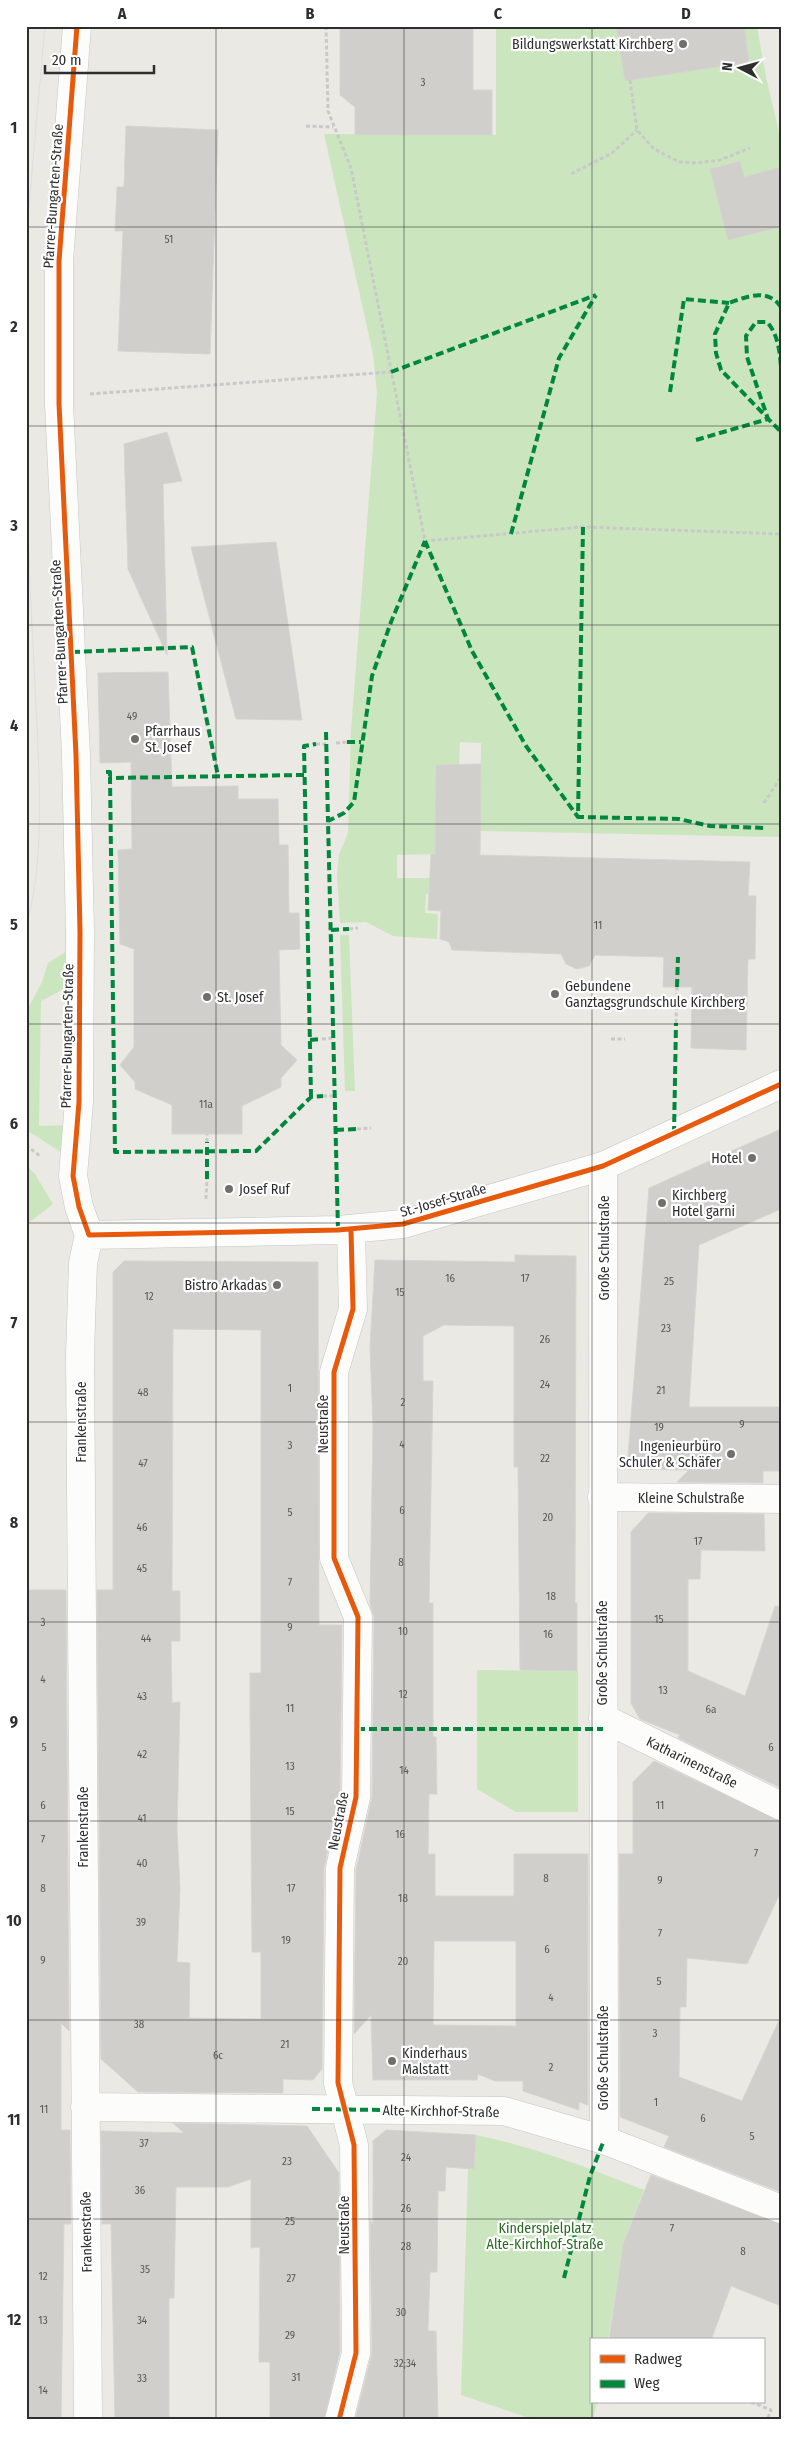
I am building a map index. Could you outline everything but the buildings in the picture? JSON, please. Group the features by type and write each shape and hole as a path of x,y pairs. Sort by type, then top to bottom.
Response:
{"street":[{"name":"Pfarrer-Bungarten-Straße","path":"77,26 59,261 59,404 76,755 80,932 79,1084 73,1176 78,1207 89,1235"},
{"name":"St.-Josef-Straße","path":"89,1235 351,1230 403,1224 603,1166 781,1084"},
{"name":"Große Schulstraße","path":"603,1166 602,1718 604,2140"},
{"name":"Neustraße","path":"339,2420 356,2353 354,2145 338,2083 340,1868 356,1797 358,1617 334,1558 334,1372 353,1309 351,1230"},
{"name":"Frankenstraße","path":"88,2420 80,1355 83,1263 89,1235"},
{"name":"Kleine Schulstraße","path":"602,1498 781,1499"},
{"name":"Katharinenstraße","path":"602,1718 781,1806"},
{"name":"Alte-Kirchhof-Straße","path":"85,2106 504,2111 604,2140 781,2209"}],"path":[{"path":"326,26 328,111 351,168 425,541 583,527 781,534"},
{"path":"630,80 637,130 654,149 679,162 697,163 720,160 750,148"},
{"path":"306,126 334,127"},
{"path":"571,174 612,153 637,130"},
{"path":"86,394 392,372"},
{"path":"336,743 347,742"},
{"path":"316,744 326,744"},
{"path":"764,803 781,777"},
{"path":"349,929 358,928"},
{"path":"676,1023 678,987"},
{"path":"322,1039 334,1038"},
{"path":"611,1039 625,1039"},
{"path":"323,1096 335,1096"},
{"path":"357,1129 371,1128"},
{"path":"207,1134 207,1142"},
{"path":"756,2404 771,2410 767,2420"}],"green space":[{"path":"496,26 757,26 766,77 781,140 781,837 480,831 481,743 460,742 459,765 436,765 435,854 397,855 397,878 439,878 438,894 426,894 425,913 438,914 437,939 393,936 366,922 340,923 337,875 339,854 348,833 351,730 377,393 373,354 324,134 496,135"},
{"path":"340,935 349,935 355,1091 345,1091"},
{"path":"69,950 68,987 41,1001 39,1126 66,1125 64,1154 26,1130 26,1012 42,982 48,963"},
{"path":"26,1165 35,1174 53,1204 26,1225"},
{"path":"477,1670 578,1671 578,1812 516,1812 477,1789"},
{"name":"Kinderspielplatz Alte-Kirchhof-Straße","path":"476,2135 540,2152 644,2190 623,2243 608,2338 590,2338 590,2404 597,2404 593,2420 535,2420 461,2395 468,2168 474,2168"}],"tram line":[{"path":"26,277 28,216 45,26"},
{"path":"26,469 40,807 37,869 33,899 26,926"}],"marked path":[{"path":"391,372 596,295"},
{"path":"511,534 559,358 596,295"},
{"path":"781,307 770,297 757,295 729,303 715,334 716,353 721,370 781,432"},
{"path":"670,392 684,299 729,303"},
{"path":"696,440 768,419 747,357 746,336 756,322 767,322 774,332 781,368"},
{"path":"583,527 578,817 679,819 710,826 766,828"},
{"path":"425,541 472,651 526,746 578,817"},
{"path":"338,1230 328,821 344,813 354,802 372,676 391,622 425,541"},
{"path":"72,652 192,647 218,776"},
{"path":"326,732 328,821"},
{"path":"347,742 361,742"},
{"path":"311,1097 304,746 316,744"},
{"path":"106,772 110,772 110,778"},
{"path":"304,775 110,778 115,1152 256,1151 311,1097 323,1096"},
{"path":"331,930 349,929"},
{"path":"677,987 678,957"},
{"path":"674,1134 676,1023"},
{"path":"310,1040 322,1039"},
{"path":"336,1130 357,1129"},
{"path":"207,1142 207,1179"},
{"path":"357,1729 603,1729"},
{"path":"312,2109 382,2110"},
{"path":"564,2278 590,2176 604,2140"}],"cycle path":[{"path":"77,26 59,261 59,404 76,755 80,932 79,1102 73,1176 79,1207 89,1235 338,1230 403,1224 603,1166 781,1084"},
{"path":"339,2420 356,2353 354,2145 338,2083 340,1868 356,1797 358,1617 334,1558 334,1372 353,1309 351,1230"}],"place":[{"name":"Bildungswerkstatt Kirchberg","path":"683,44"},
{"name":"Pfarrhaus St. Josef","path":"135,739"},
{"name":"Gebundene Ganztagsgrundschule Kirchberg","path":"555,994"},
{"name":"St. Josef","path":"207,997"},
{"name":"Hotel","path":"752,1158"},
{"name":"Josef Ruf","path":"229,1189"},
{"name":"Kirchberg Hotel garni","path":"662,1203"},
{"name":"Bistro Arkadas","path":"277,1285"},
{"name":"Ingenieurbüro Schuler & Schäfer","path":"731,1454"},
{"name":"Kinderhaus Malstatt","path":"392,2061"}]}
